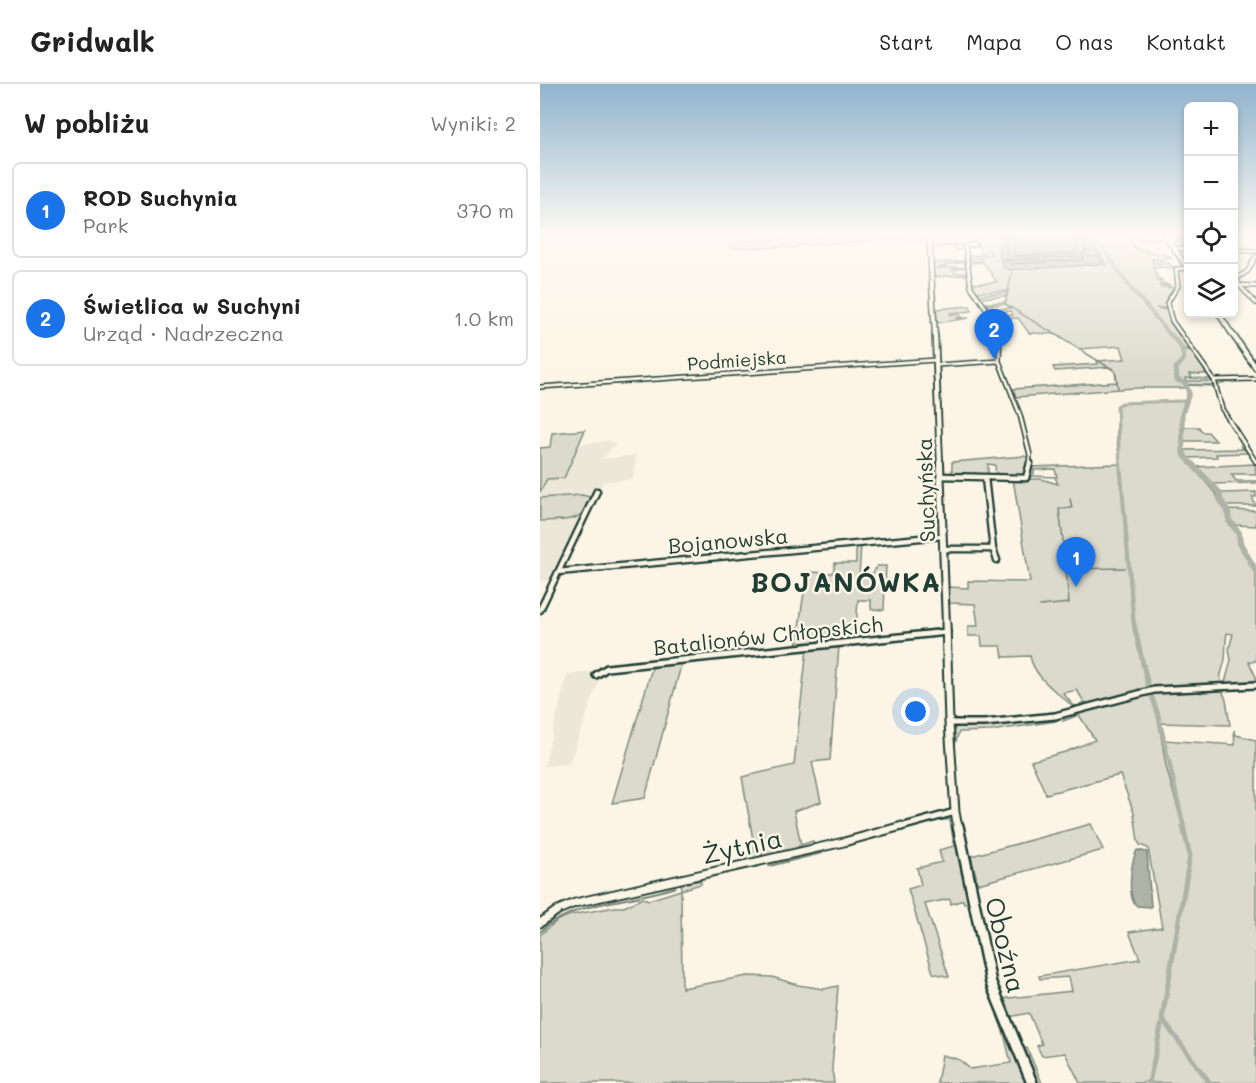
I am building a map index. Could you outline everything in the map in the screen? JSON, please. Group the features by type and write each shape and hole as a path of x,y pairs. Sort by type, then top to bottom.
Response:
{"street":[{"path":"932,282 936,362"},
{"path":"940,476 1029,477 1030,455 1014,397 1005,370 999,361 1000,328 971,287 970,282"},
{"path":"1177,282 1178,286 1168,298 1167,306 1172,321 1214,380 1222,409 1256,462"},
{"path":"1238,282 1256,303"},
{"path":"1239,285 1256,286"},
{"path":"1222,318 1256,368"},
{"name":"Podmiejska","path":"540,387 936,362 999,361"},
{"name":"Suchyńska","path":"936,362 949,723 955,812"},
{"path":"1214,380 1256,379"},
{"path":"985,478 993,549 997,560"},
{"path":"540,610 597,491"},
{"name":"Bojanowska","path":"558,572 942,536"},
{"path":"944,549 993,549"},
{"name":"Batalionów Chłopskich","path":"596,675 607,668 947,632"},
{"path":"949,723 984,723 1055,716 1154,690 1256,685"},
{"name":"Żytnia","path":"540,923 558,910 574,903 822,847 955,812"},
{"name":"Oboźna","path":"955,812 991,983 1032,1083"}],"shaded area":[{"path":"1159,282 1171,286 1160,285 1160,287 1176,288 1166,300 1167,308 1156,308 1167,310 1193,350 1183,349 1183,351 1195,352 1209,374 1190,374 1192,378 1212,379 1185,378 1186,381 1211,381 1215,385 1187,385 1188,388 1133,388 1016,397 1013,389 1117,382 1115,371 1110,367 1055,371 1053,367 1098,364 1097,361 1125,359 1121,346 1079,349 1056,334 1029,333 1018,318 995,319 993,316 1013,315 1011,311 990,312 988,310 1011,308 1006,304 986,305 985,303 1005,302 1007,296 981,298 979,295 1006,293 1007,291 976,292 971,284"},
{"path":"970,306 972,311 950,313 951,315 960,314 961,317 956,318 969,318 937,323 936,309"},
{"path":"1186,401 1181,415 1182,454 1215,493 1227,512 1228,520 1238,533 1240,545 1256,573 1256,661 1249,662 1256,682 1227,685 1225,683 1231,660 1229,649 1233,634 1227,633 1221,674 1222,684 1150,687 1135,627 1122,488 1133,627 1148,689 1138,688 1139,691 1083,706 1080,704 1084,702 1077,690 1063,693 1073,705 1077,706 1066,711 1073,707 1041,678 1030,656 1003,657 1001,646 982,646 981,636 968,636 968,626 978,626 975,604 948,603 947,587 968,588 968,581 1030,582 1013,479 1041,479 1058,484 1055,477 1031,476 1057,477 1055,469 1034,470 1034,474 1031,474 1030,467 1120,464 1117,406 1122,403"},
{"path":"1184,427 1199,427 1202,432 1208,432 1216,441 1184,441"},
{"path":"585,430 564,478 547,479 540,492 540,448 550,447 552,433"},
{"path":"607,441 616,443 602,459 636,455 633,479 604,482 593,498 582,495 540,498 540,492 547,479 564,478 580,444"},
{"path":"1240,445 1248,453 1188,458 1184,450 1242,449"},
{"path":"1025,456 1028,458 1028,469 1023,470 1027,470 1026,477 996,477 995,465 988,464 988,476 995,474 995,477 975,476 975,472 974,476 952,475 952,462"},
{"path":"1255,464 1256,474 1231,474 1236,481 1256,481 1256,483 1210,484 1196,467"},
{"path":"1219,491 1222,493 1256,492 1256,497 1252,497 1256,506 1225,506"},
{"path":"582,495 593,498 578,517 540,521 540,498"},
{"path":"1228,510 1256,511 1256,526 1236,525 1229,518"},
{"path":"579,517 582,520 554,576 551,580 540,581 540,521"},
{"path":"861,545 859,576 873,573 877,566 886,566 884,610 871,609 871,600 858,600 855,641 796,647 807,572 833,573 835,563 856,563 856,546"},
{"path":"839,646 830,760 812,762 821,802 794,811 801,845 813,841 814,846 801,849 799,846 795,850 763,858 762,854 758,859 745,862 743,854 755,851 742,777 794,765 807,649"},
{"path":"682,662 645,798 612,803 653,665"},
{"path":"588,672 600,677 569,764 544,766 567,675"},
{"path":"1222,690 1230,725 1159,723 1166,766 1184,830 1164,740 1235,745 1234,730 1236,735 1256,740 1256,1083 1149,1083 1149,1080 1144,1083 1080,1083 1065,1053 1042,1056 1037,1046 1042,1044 1029,1013 1009,1017 1014,1030 1001,999 1072,991 1069,977 1040,979 1039,976 1140,959 1129,932 1162,927 1148,848 1140,845 1138,841 1134,813 1120,775 1046,794 1031,761 1065,752 1095,740 1079,715 1063,721 1065,716 1153,693 1195,691 1201,693 1201,691"},
{"path":"1061,717 1056,721 991,731 959,732 954,747 955,726"},
{"path":"948,817 954,819 970,902 964,903 963,900 951,904 950,899 925,904 949,977 933,973 908,889 921,885 917,868 942,862 939,850 954,846 950,820 936,820"},
{"path":"1091,824 1103,850 978,884 971,856"},
{"path":"701,880 701,884 681,890 681,884"},
{"path":"681,890 682,988 748,976 772,977 798,985 824,989 838,986 832,1069 834,1083 540,1083 540,935 558,920 571,915 624,907 643,898 649,900"},
{"path":"997,1015 1027,1083 937,1083 942,1055 960,1060 970,1069 1011,1063"},
{"path":"1027,1048 1042,1083 1037,1083 1022,1049"}],"water":[{"path":"1137,850 1147,852 1151,907 1137,906 1132,896 1131,871"}],"waterway":[{"path":"1010,282 1005,304 1115,371 1118,388"},
{"path":"1126,282 1172,337"},
{"path":"1171,335 1182,348 1184,359 1176,368 1177,380 1185,383 1189,393 1182,414 1183,454 1192,464"},
{"path":"1217,385 1234,381"},
{"path":"1186,385 1214,386"},
{"path":"1120,464 1117,406 1122,403 1180,401"},
{"path":"935,407 936,414"},
{"path":"936,422 936,427"},
{"path":"937,433 937,455"},
{"path":"1120,463 1134,625"},
{"path":"1191,463 1219,492 1220,499 1228,512 1229,521 1239,533 1240,543 1256,571"},
{"path":"1065,556 1059,509 1072,508 1070,499"},
{"path":"1065,559 1066,568"},
{"path":"1040,606 1069,603 1066,569 1125,568"},
{"path":"1134,623 1148,687"},
{"path":"1151,694 1158,714 1184,828"},
{"path":"1183,826 1190,856 1162,1019 1210,1083"},
{"path":"769,866 822,853"},
{"path":"540,932 554,921 587,907 675,887"},
{"path":"1149,1083 1162,1022"}],"place":[{"name":"Świetlica w Suchyni","path":"994,359"},
{"name":"ROD Suchynia","path":"1076,587"}],"district":[{"name":"BOJANÓWKA","path":"846,581"}]}
